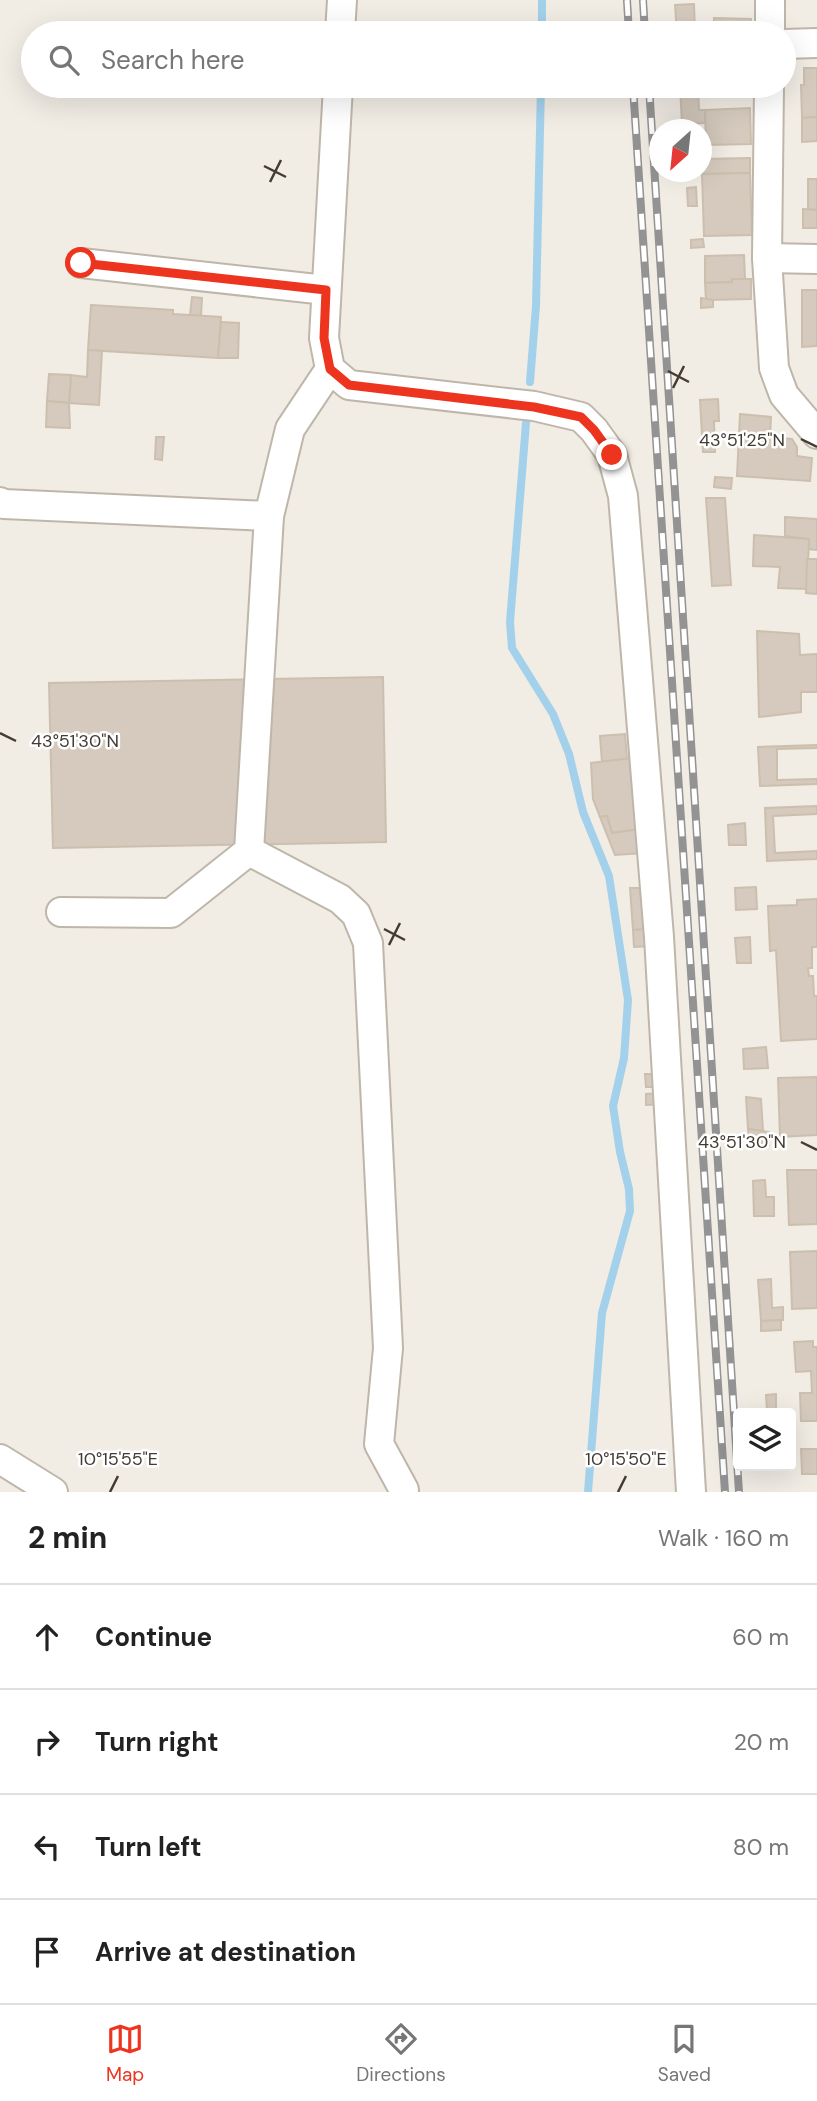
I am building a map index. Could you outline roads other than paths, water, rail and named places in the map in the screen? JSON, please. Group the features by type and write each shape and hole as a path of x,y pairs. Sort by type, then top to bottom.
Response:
{"street":[{"path":"341,21 342,0"},
{"path":"770,0 770,21"},
{"path":"796,44 817,43"},
{"path":"337,98 324,338 330,369 349,385 534,407 581,417 606,444 617,468 625,510 659,937 691,1492"},
{"path":"769,98 767,258 776,379 794,409 817,434"},
{"path":"767,258 817,259"},
{"path":"81,263 326,290"},
{"path":"61,912 171,913 249,851 270,516 290,429 330,369"},
{"path":"0,502 270,516"},
{"path":"249,851 340,900 356,914 368,943 388,1348 379,1444 404,1490"},
{"path":"0,1459 53,1492"},
{"path":"0,1482 41,1492"}],"waterway":[{"path":"542,0 542,21"},
{"path":"530,382 536,306 541,98"},
{"path":"526,423 510,622 512,648 553,714 569,754 583,812 609,876 628,1000 624,1058 613,1106 629,1189 630,1211 602,1313 588,1492"}],"railway":[{"path":"627,0 628,21"},
{"path":"643,0 644,21"},
{"path":"634,98 725,1492"},
{"path":"650,98 739,1492"}]}
